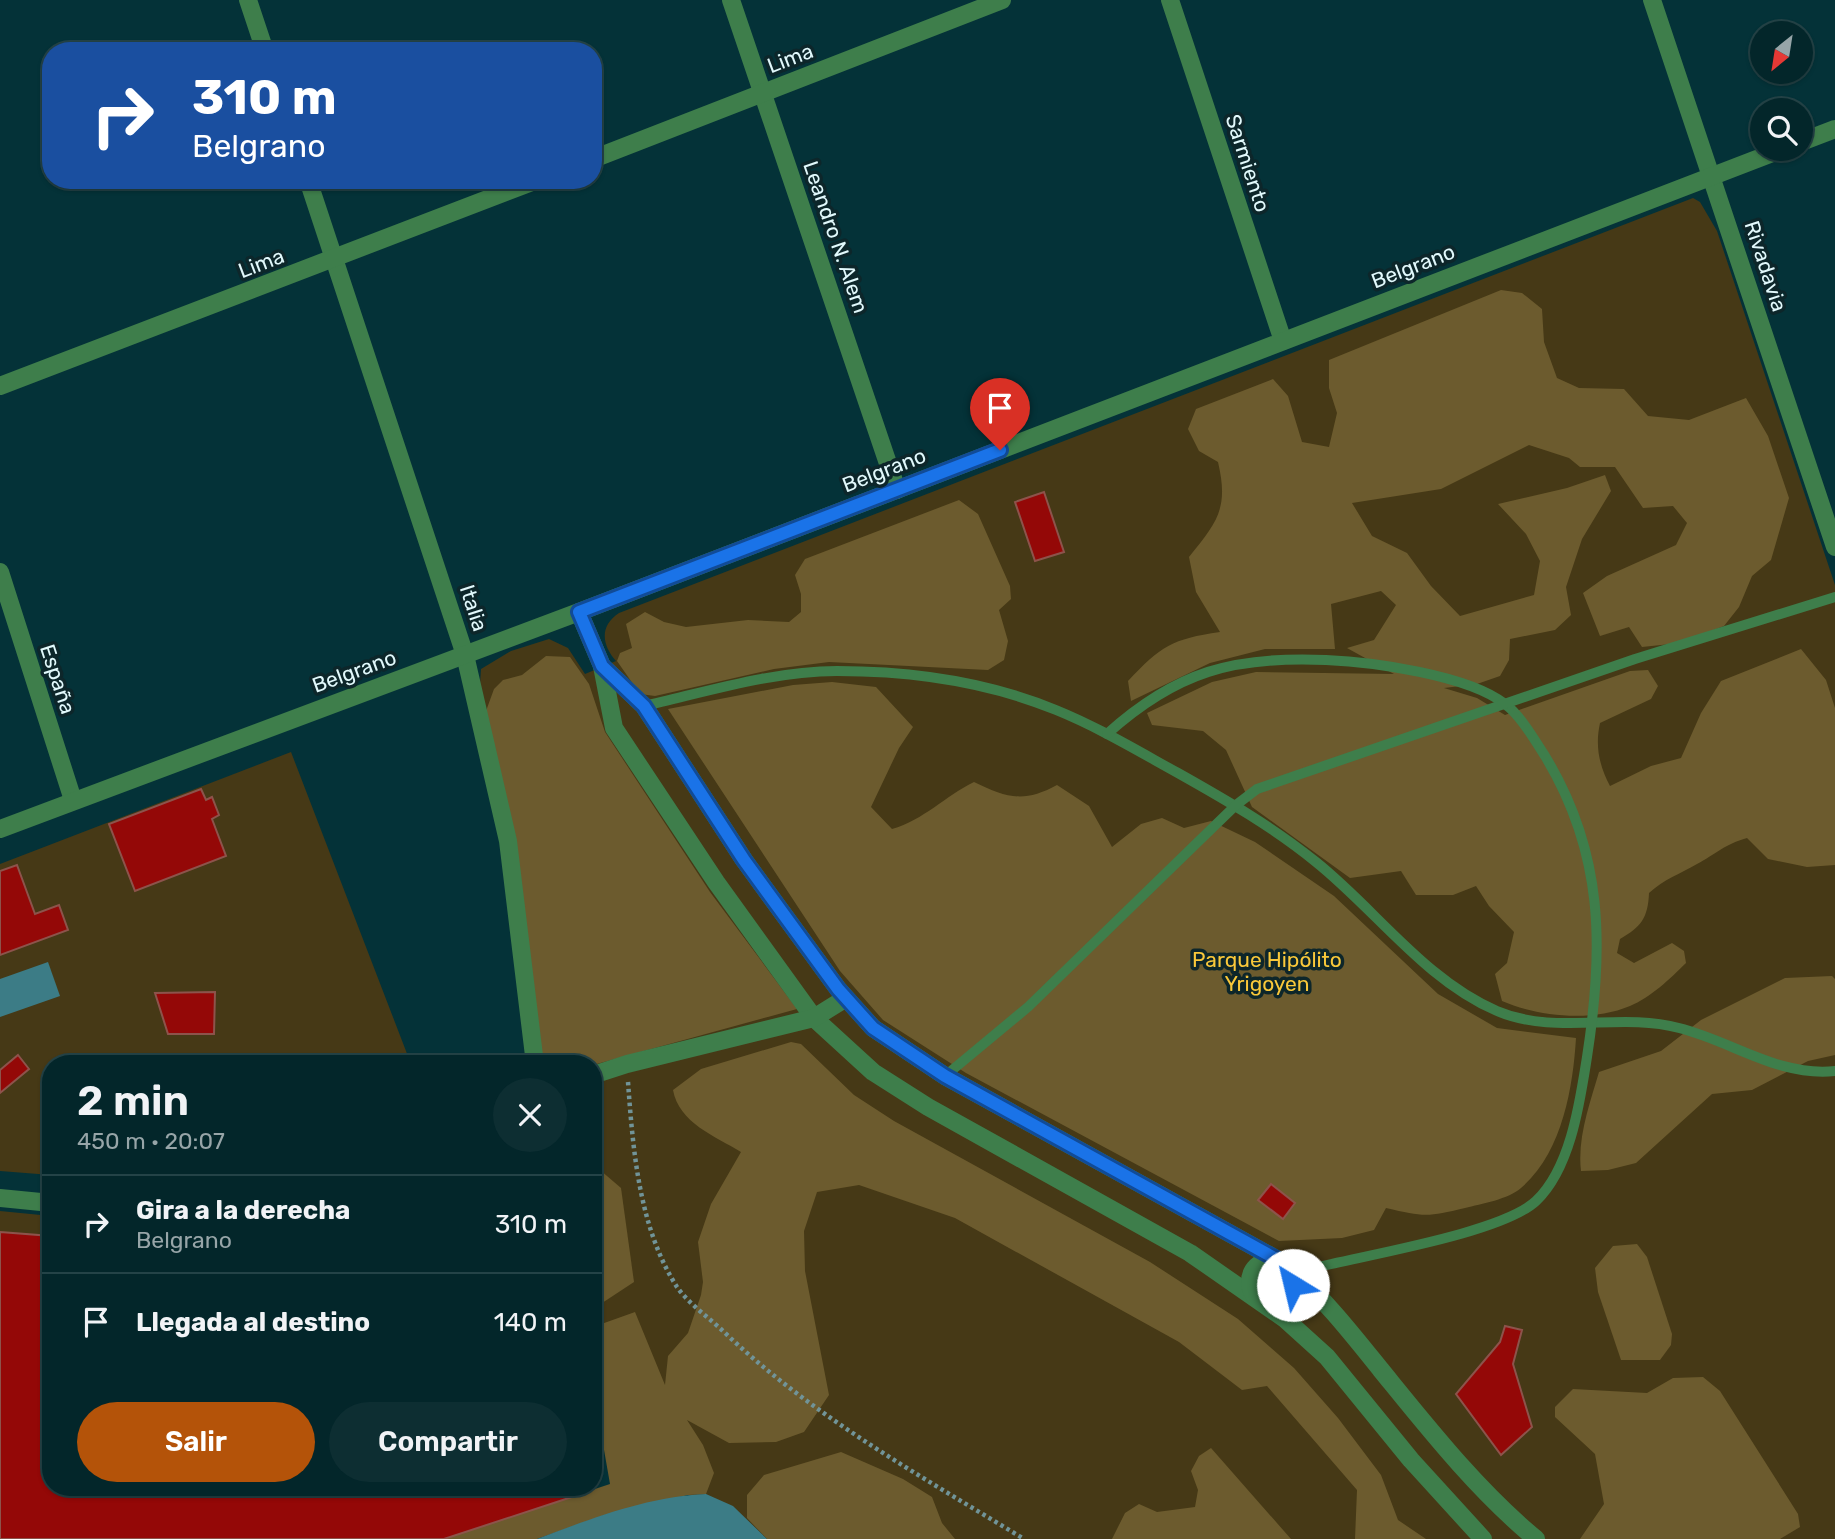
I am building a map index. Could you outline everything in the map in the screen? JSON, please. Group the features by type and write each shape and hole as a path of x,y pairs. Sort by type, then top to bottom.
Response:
{"street":[{"path":"248,0 262,42"},
{"name":"Leandro N. Alem","path":"731,0 897,489"},
{"name":"Lima","path":"602,156 1003,0"},
{"name":"Sarmiento","path":"1170,0 1283,341"},
{"name":"Rivadavia","path":"1652,0 1835,547"},
{"path":"1813,137 1835,129"},
{"name":"Belgrano","path":"0,829 579,612 1751,161"},
{"name":"Italia","path":"311,189 465,655 508,841 534,1055"},
{"name":"Lima","path":"0,386 514,189"},
{"name":"España","path":"0,572 73,800"},
{"path":"579,612 602,666 614,729 716,882 814,1018 873,1072 928,1107 1190,1253 1258,1298 1327,1357 1411,1460 1483,1539"},
{"path":"602,666 644,706 744,860 846,998 873,1028 945,1076 1283,1264 1324,1299 1430,1430 1500,1510 1536,1539"},
{"path":"602,1072 814,1018 846,998"},
{"path":"0,1198 42,1202"},
{"path":"1263,1261 1283,1264 1294,1278 1289,1296 1271,1304 1258,1298 1250,1285 1252,1271 1263,1261"}],"lane":[{"path":"945,1076 1028,1007 1236,805 1257,789 1751,621 1835,597"},
{"path":"1107,734 1150,699 1175,684 1243,662 1279,658 1359,661 1432,675 1479,691 1505,704 1535,740 1555,772 1578,824 1597,921 1598,981 1578,1116 1558,1167 1538,1200 1524,1210 1491,1225 1314,1268 1283,1264"},
{"path":"644,706 778,677 834,671 896,673 1005,693 1055,709 1107,734 1236,805 1299,848 1336,878 1426,964 1464,993 1520,1019 1592,1025 1671,1026 1782,1067 1804,1072 1835,1071"}],"path":[{"path":"627,1064 633,1149 653,1239 678,1288 765,1372 834,1422 1024,1539"}],"green space":[{"name":"Parque Hipólito Yrigoyen","path":"1693,198 1700,202 1717,231 1835,585 1835,1539 767,1539 688,1495 602,1397 602,1055 541,1055 480,684 481,669 511,651 549,639 568,648 585,674 616,661 608,649 605,636 608,624 619,613"},
{"path":"1501,290 1522,293 1542,309 1544,342 1557,378 1579,388 1624,389 1648,416 1689,420 1746,398 1768,436 1789,498 1771,560 1752,576 1739,607 1724,626 1680,643 1642,647 1629,627 1600,636 1583,593 1607,576 1676,545 1687,523 1673,506 1643,508 1615,467 1580,467 1569,458 1529,445 1441,489 1352,503 1372,536 1407,553 1431,586 1460,616 1534,595 1540,561 1526,534 1498,504 1567,488 1605,475 1611,491 1582,539 1566,587 1571,615 1555,630 1510,639 1509,660 1500,676 1477,684 1444,688 1477,698 1505,715 1630,671 1648,670 1658,686 1651,699 1600,723 1599,755 1610,786 1651,766 1681,758 1701,713 1721,681 1801,649 1826,680 1835,708 1835,865 1807,867 1768,859 1747,838 1727,846 1660,884 1649,893 1642,921 1620,939 1617,953 1634,963 1672,943 1684,951 1686,963 1660,987 1638,1002 1615,1011 1583,1016 1532,1011 1502,1001 1495,974 1507,963 1514,932 1489,906 1476,886 1453,895 1416,895 1401,871 1350,878 1252,807 1226,750 1203,731 1152,725 1147,713 1212,682 1256,672 1394,674 1347,648 1374,640 1396,605 1381,591 1331,604 1335,649 1265,649 1210,663 1131,701 1128,681 1168,646 1178,641 1220,632 1196,592 1189,557 1213,524 1218,514 1222,492 1218,462 1199,451 1188,429 1196,409 1273,379 1288,396 1302,442 1329,447 1337,413 1329,388 1329,360"},
{"path":"959,500 978,514 1010,586 1011,599 999,610 1008,641 1004,660 988,670 829,662 774,669 655,696 640,694 617,661 620,653 632,648 626,624 645,612 664,622 686,627 748,620 789,622 801,612 801,594 795,575 805,559"},
{"path":"546,656 570,657 589,684 605,732 710,892 797,1009 602,1063 602,1055 541,1055 486,711 494,689 503,680 522,675"},
{"path":"832,682 876,687 913,727 899,748 871,807 892,829 914,820 974,782 996,792 1015,796 1035,794 1057,785 1089,806 1112,847 1141,824 1162,818 1184,828 1211,821 1255,842 1334,896 1438,994 1497,1028 1576,1038 1572,1078 1563,1119 1556,1138 1535,1174 1521,1188 1494,1201 1434,1214 1386,1208 1374,1230 1342,1238 1279,1241 966,1073 883,1020 840,971 668,709 793,685"},
{"path":"291,752 408,1055 42,1055 42,1174 0,1171 0,864"},
{"path":"1832,976 1835,979 1835,1055 1808,1061 1752,1090 1712,1094 1636,1163 1608,1170 1581,1171 1583,1133 1599,1072 1661,1051 1701,1020 1785,978"},
{"path":"791,1042 801,1044 854,1095 894,1121 1150,1262 1238,1319 1294,1368 1338,1418 1381,1475 1398,1520 1426,1539 1355,1539 1357,1490 1267,1386 1242,1390 1179,1342 955,1218 859,1185 817,1192 804,1231 805,1271 829,1395 804,1432 776,1442 729,1443 687,1420 703,1445 714,1473 706,1494 688,1495 605,1515 537,1539 444,1539 574,1496 602,1496 602,1487 610,1484 602,1438 602,1324 635,1312 665,1385 668,1356 688,1333 701,1295 703,1282 698,1242 711,1204 741,1152 690,1120 677,1101 673,1090 701,1069"},
{"path":"602,1172 621,1188 634,1282 602,1303"},
{"path":"0,1211 42,1215 42,1235 0,1232"},
{"path":"1637,1244 1647,1257 1672,1334 1671,1345 1660,1360 1621,1360 1598,1292 1595,1268 1613,1246"},
{"path":"1703,1377 1720,1391 1798,1514 1800,1527 1780,1539 1580,1539 1604,1504 1595,1454 1555,1417 1555,1407 1573,1389 1647,1393 1673,1378"},
{"path":"1211,1448 1291,1539 1112,1539 1125,1513 1139,1504 1157,1512 1195,1507 1198,1490 1191,1471 1199,1456"},
{"path":"841,1452 903,1479 932,1497 942,1523 955,1539 767,1539 747,1518 747,1495 764,1475"}],"water":[{"path":"48,962 60,996 0,1017 0,979"},
{"path":"706,1494 733,1506 767,1539 537,1539 641,1504"}],"building":[{"path":"1044,492 1064,552 1035,561 1015,502"},
{"path":"201,789 206,800 212,797 219,815 212,819 226,856 135,891 109,824"},
{"path":"17,865 35,914 59,905 68,930 0,955 0,871"},
{"path":"215,992 214,1034 168,1034 155,993"},
{"path":"18,1055 29,1069 0,1093 0,1070"},
{"path":"1271,1184 1295,1203 1283,1219 1258,1200"},
{"path":"0,1232 42,1235 42,1496 575,1496 444,1539 0,1539"},
{"path":"1505,1326 1522,1330 1513,1364 1532,1427 1501,1455 1456,1394 1500,1342"}],"route":[{"path":"1000,450 579,612 602,666 644,706 744,860 838,989 873,1028 945,1076 1278,1260 1292,1273 1293,1285"}]}
